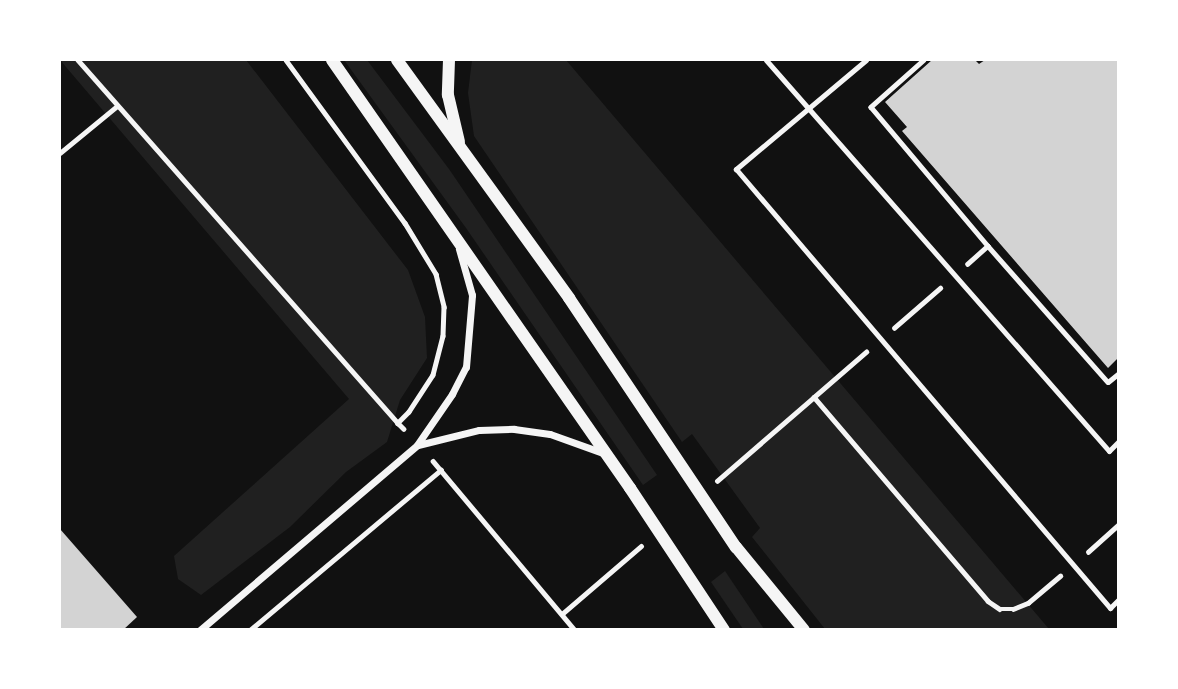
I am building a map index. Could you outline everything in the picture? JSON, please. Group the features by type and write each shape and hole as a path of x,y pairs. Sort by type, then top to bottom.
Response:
{"street":[{"path":"332,60 454,231 724,629"},
{"path":"397,60 569,299 736,547 804,629"},
{"path":"449,60 448,94 461,149"},
{"path":"200,629 417,445 452,394 466,367 472,295 454,231"},
{"path":"417,445 479,430 514,429 550,434 607,455"}],"lane":[{"path":"766,60 1109,451 1118,442"},
{"path":"866,60 736,169 1110,608 1118,600"}],"path":[{"path":"78,60 441,470 575,629"},
{"path":"286,60 405,223 436,274 444,307 443,336 433,375 409,412 398,422"},
{"path":"60,153 117,106"},
{"path":"988,246 1108,382 1118,374"},
{"path":"709,488 814,397 988,601 1000,608 1013,609 1028,603 1118,525"},
{"path":"250,629 441,470"},
{"path":"562,614 646,542"}],"shaded area":[{"path":"60,60 246,60 408,270 425,317 427,358 400,400 387,442 346,472 290,527 201,595 178,579 174,556 349,399"},
{"path":"344,60 367,60 449,169 657,475 643,485 466,228"},
{"path":"472,60 566,60 1049,629 825,629 752,537 760,528 692,434 682,442 474,136 468,93"},
{"path":"725,571 764,629 743,629 711,582"}],"building":[{"path":"932,60 975,60 979,64 985,60 1118,60 1118,358 1108,368 902,131 907,127 885,102"},
{"path":"60,529 137,617 123,630 60,630"}]}
